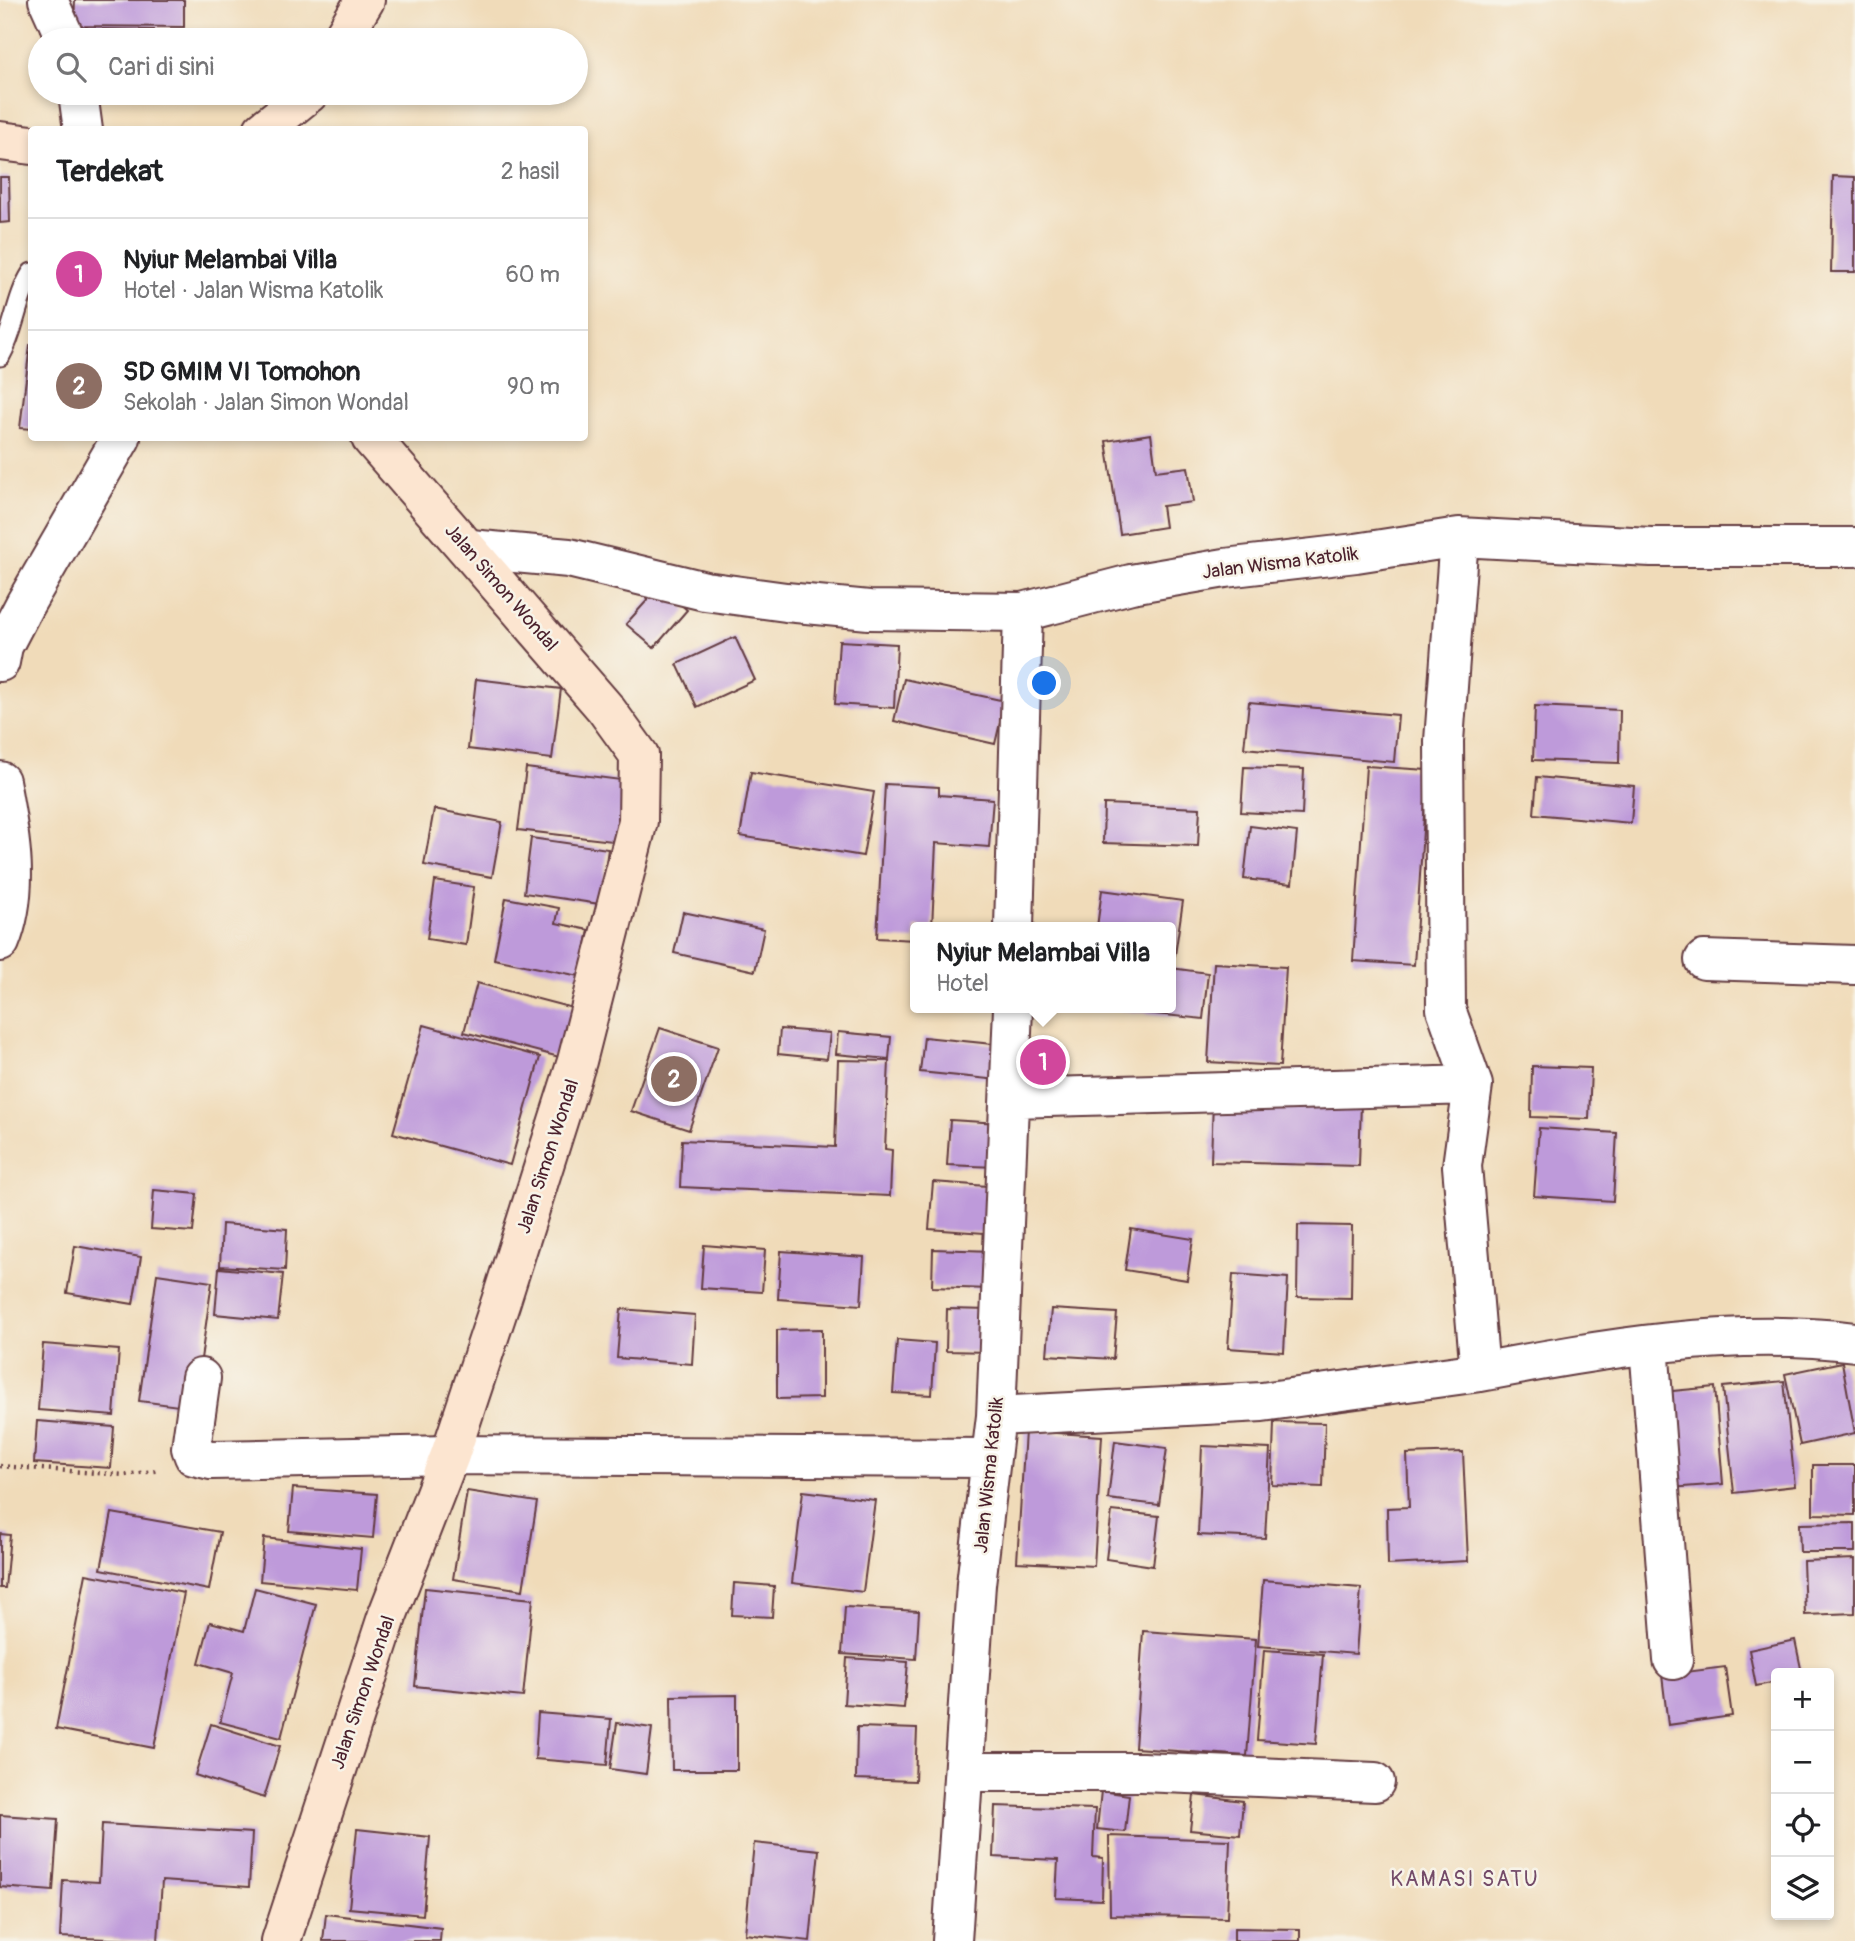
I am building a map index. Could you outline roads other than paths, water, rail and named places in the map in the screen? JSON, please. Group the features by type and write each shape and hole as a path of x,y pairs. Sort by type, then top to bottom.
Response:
{"street":[{"path":"48,0 61,28"},
{"path":"348,28 365,0"},
{"path":"80,105 82,126"},
{"path":"268,126 294,105"},
{"path":"0,141 28,144"},
{"path":"0,662 3,646 25,604 119,441"},
{"name":"Jalan Simon Wondal","path":"281,1941 388,1614 450,1455 577,1061 638,821 641,783 639,755 605,708 374,441"},
{"path":"1459,537 1444,741 1446,1009 1473,1085 1462,1166 1480,1372"},
{"name":"Jalan Wisma Katolik","path":"470,549 569,558 705,591 786,602 869,610 1023,612 1131,584 1198,572 1459,537 1651,547 1855,547"},
{"path":"1014,922 1023,612"},
{"path":"0,781 14,878 7,924 0,942"},
{"path":"1704,960 1855,965"},
{"name":"Jalan Wisma Katolik","path":"952,1941 976,1584 996,1416 1012,1098 1013,1013"},
{"path":"1012,1098 1473,1085"},
{"path":"996,1416 1262,1402 1480,1372 1601,1349 1809,1336 1855,1342"},
{"path":"1650,1345 1673,1660"},
{"path":"201,1378 191,1448 194,1456 201,1459 230,1461 450,1455 990,1458"},
{"path":"964,1772 1142,1772 1375,1782"}],"lane":[{"path":"0,356 11,338 28,279"}],"place":[{"name":"Nyiur Melambai Villa","path":"1043,1062"},
{"name":"SD GMIM VI Tomohon","path":"674,1079"}],"district":[{"name":"KAMASI SATU","path":"1465,1879"}]}
